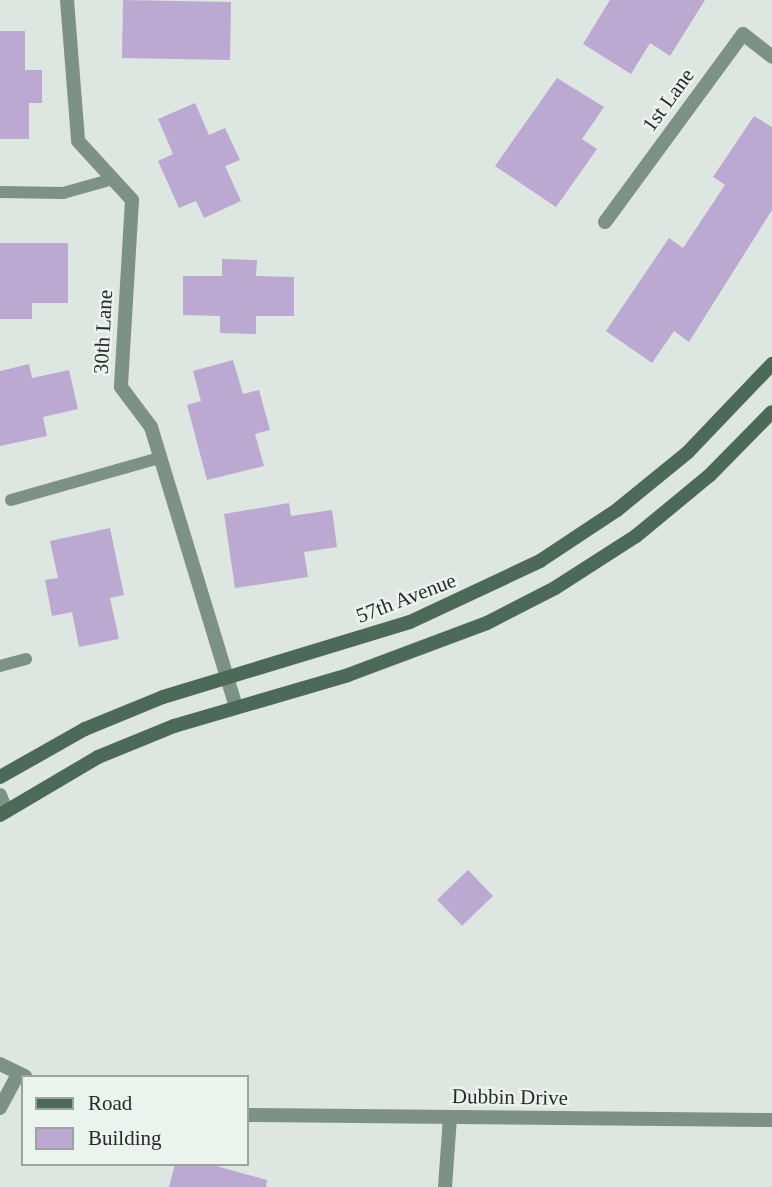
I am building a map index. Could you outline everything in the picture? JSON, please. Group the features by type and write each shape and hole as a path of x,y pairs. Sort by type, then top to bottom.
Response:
{"street":[{"name":"30th Lane","path":"67,0 79,141 132,200 121,387 151,427 236,707"},
{"name":"1st Lane","path":"605,222 743,34 772,57"},
{"name":"57th Avenue","path":"0,777 85,729 227,677 410,622 540,561 617,510 688,452 772,364"},
{"path":"0,796 3,813 98,757 236,707 421,651 555,588 646,527 710,475 772,412"},
{"path":"0,1064 22,1075"},
{"path":"0,1108 21,1076"},
{"name":"Dubbin Drive","path":"248,1115 772,1120"},
{"path":"445,1187 450,1117"}],"lane":[{"path":"0,192 63,193 113,179"},
{"path":"11,500 159,458"},
{"path":"0,666 26,659"}],"building":[{"path":"123,0 231,2 230,60 122,58"},
{"path":"610,0 705,0 670,56 650,43 631,74 583,44"},
{"path":"0,31 25,31 25,70 42,70 42,103 29,103 29,139 0,139"},
{"path":"557,78 604,107 582,139 597,149 556,207 495,166"},
{"path":"195,103 209,135 225,128 240,160 225,166 241,201 204,218 196,201 179,208 158,161 173,154 158,119"},
{"path":"754,116 772,127 772,210 689,342 674,331 652,363 606,331 669,238 683,248 725,185 713,177"},
{"path":"0,243 68,243 68,303 32,303 32,319 0,319"},
{"path":"222,259 257,260 256,276 294,277 294,316 256,316 256,334 220,333 220,316 183,315 183,276 222,276"},
{"path":"233,360 243,394 259,390 270,430 255,434 264,466 207,480 187,405 201,401 193,371"},
{"path":"29,364 32,378 69,370 78,409 43,417 47,436 0,446 0,371"},
{"path":"289,503 291,516 332,510 337,547 304,552 308,577 235,588 224,514"},
{"path":"110,528 124,595 110,598 119,639 79,647 72,612 52,616 45,580 58,578 50,541"},
{"path":"468,870 493,896 462,926 437,900"},
{"path":"174,1166 216,1166 267,1180 266,1187 169,1187"}]}
